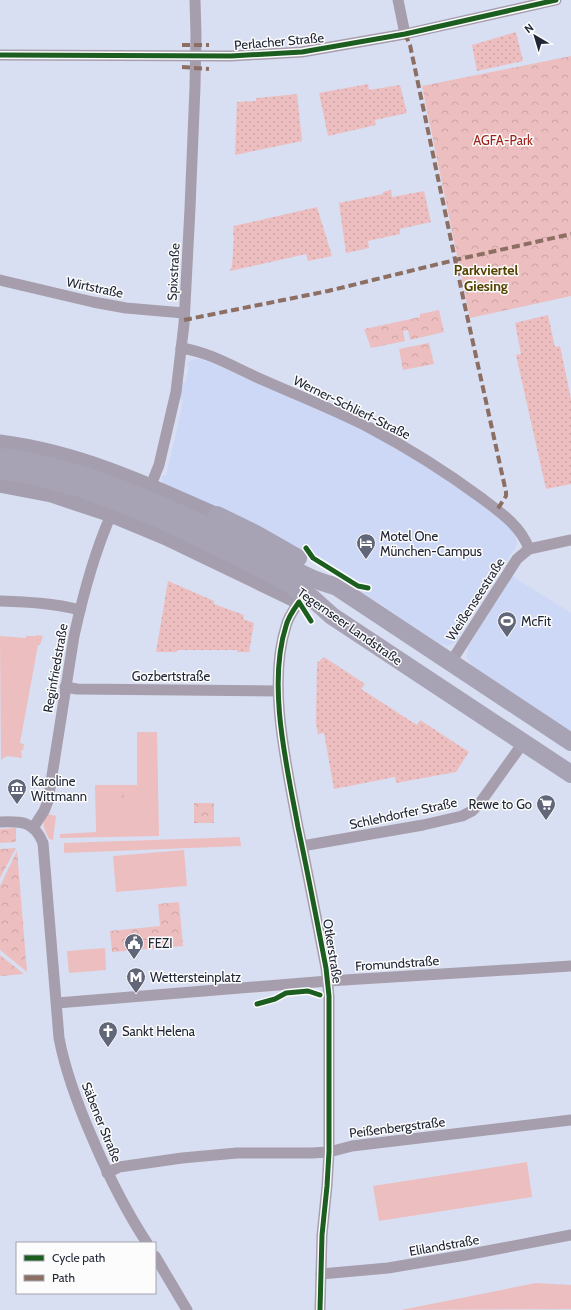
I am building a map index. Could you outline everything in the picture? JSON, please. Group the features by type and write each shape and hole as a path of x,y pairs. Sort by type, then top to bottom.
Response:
{"highway":[{"name":"Tegernseer Landstraße","path":"0,457 31,461 60,468 113,485 224,534 312,578 337,587 571,742"},
{"name":"Tegernseer Landstraße","path":"0,470 33,476 106,497 153,516 277,577 312,598 332,616 571,774"},
{"path":"217,515 256,534 317,569 337,587"},
{"path":"298,602 332,616"}],"main road":[{"path":"0,442 65,454 106,467 217,515"},
{"name":"Tegernseer Landstraße","path":"0,485 51,495 111,515 164,537 298,602"}],"street":[{"name":"Spixstraße","path":"151,486 159,465 174,399 181,348 192,173 196,56 195,0"},
{"path":"398,0 405,34"},
{"name":"Perlacher Straße","path":"0,55 246,56 302,52 405,34 556,0"},
{"name":"Wirtstraße","path":"0,280 93,302 126,308 184,313"},
{"name":"Werner-Schlierf-Straße","path":"181,348 193,350 214,358 332,410 391,440 466,487 497,510 515,525 525,539 529,549"},
{"name":"Reginfriedstraße","path":"33,828 44,811 48,801 65,687 80,610 93,566 111,515"},
{"path":"529,549 571,540"},
{"name":"Weißenseestraße","path":"451,662 510,569 517,559 529,549"},
{"path":"0,601 67,606 80,610"},
{"name":"Otkerstraße","path":"298,602 287,621 283,635 278,691 282,734 328,981 329,1152 322,1234 320,1310"},
{"name":"Gozbertstraße","path":"65,687 77,689 278,691"},
{"name":"Schlehdorfer Straße","path":"302,846 423,825 462,816 472,811 480,803 523,743"},
{"path":"0,822 18,821 29,825 40,836 43,843 57,1003"},
{"name":"Fromundstraße","path":"57,1003 328,981 571,966"},
{"name":"Säbener Straße","path":"57,1003 60,1044 71,1086 107,1173 146,1242"},
{"name":"Peißenbergstraße","path":"107,1173 119,1167 182,1158 237,1153 329,1152 352,1146 571,1120"},
{"name":"Elilandstraße","path":"321,1274 388,1268 427,1262 571,1235"},
{"path":"156,1258 187,1310"}],"shaded area":[{"path":"196,359 211,363 332,415 374,436 429,468 462,490 513,530 517,542 515,548 458,634 460,636 457,641 446,646 439,643 321,565 296,551 166,487 162,481 162,475 166,476 176,434 183,400 179,399 182,382 186,382 189,366 186,365 191,360"},
{"path":"512,576 571,613 571,731 473,666 467,658 469,645"}],"green space":[{"path":"516,32 523,61 477,71 472,45"},
{"name":"AGFA-Park","path":"571,56 571,296 470,318 422,86"},
{"path":"368,84 369,90 400,85 407,113 375,120 376,125 328,136 319,93"},
{"path":"297,94 302,141 235,155 237,102 256,101 256,98"},
{"path":"391,190 392,197 424,191 431,222 400,229 400,234 368,241 369,248 346,253 339,203 383,194 383,192"},
{"path":"317,207 332,256 308,261 306,254 230,271 232,267 234,226"},
{"path":"439,310 444,332 410,340 408,330 403,331 405,341 371,348 364,329 420,317 420,314"},
{"path":"548,315 555,347 560,346 571,399 571,484 546,489 516,355 521,354 515,323"},
{"path":"429,343 434,364 403,370 399,349"},
{"path":"168,581 214,601 214,604 244,615 243,619 254,623 249,652 237,652 237,650 177,650 177,652 156,652"},
{"path":"0,636 26,638 26,636 43,636 40,645 38,645 20,743 24,744 23,750 21,751 22,758 7,756 2,759 1,762"},
{"path":"324,657 365,684 361,689 417,725 420,720 469,752 456,772 396,783 395,777 334,789 324,733 318,734 316,725 317,663"},
{"path":"137,732 157,732 159,836 60,838 60,834 96,832 95,785 137,785"},
{"path":"115,793 124,793 124,802 115,803"},
{"path":"194,803 214,803 214,823 194,823"},
{"path":"47,814 56,816 53,840 49,839 44,826 44,821"},
{"path":"16,828 15,842 0,843 0,829"},
{"path":"240,837 241,846 64,853 64,843"},
{"path":"16,848 0,878 0,849"},
{"path":"184,850 187,886 116,892 113,856"},
{"path":"17,851 27,972 0,950 0,886"},
{"path":"179,902 183,946 112,952 110,931 160,926 158,904"},
{"path":"105,948 106,970 69,973 67,951"},
{"path":"0,955 24,974 0,976"},
{"path":"527,1162 532,1197 379,1221 373,1186"},
{"path":"536,1283 571,1285 571,1309 401,1310"}],"marked path":[{"path":"405,34 410,45 506,492 506,496 497,510"},
{"path":"182,45 209,45"},
{"path":"182,67 209,69"},
{"path":"184,320 328,291 571,234"}],"cycle path":[{"path":"0,55 231,56 302,52 405,34 556,0"},
{"path":"306,548 313,558 358,586 368,588"},
{"path":"311,621 299,602 288,619 281,649 278,674 284,753 326,968 329,996 329,1152 322,1235 320,1310"},
{"path":"257,1004 275,999 286,993 308,991 320,995"}],"place":[{"name":"Motel One München-Campus","path":"366,560"},
{"name":"McFit","path":"507,638"},
{"name":"Karoline Wittmann","path":"17,805"},
{"name":"Rewe to Go","path":"546,821"},
{"name":"FEZI","path":"134,960"},
{"name":"Wettersteinplatz","path":"136,994"},
{"name":"Sankt Helena","path":"108,1048"}],"district":[{"name":"Parkviertel Giesing","path":"486,278"}]}
